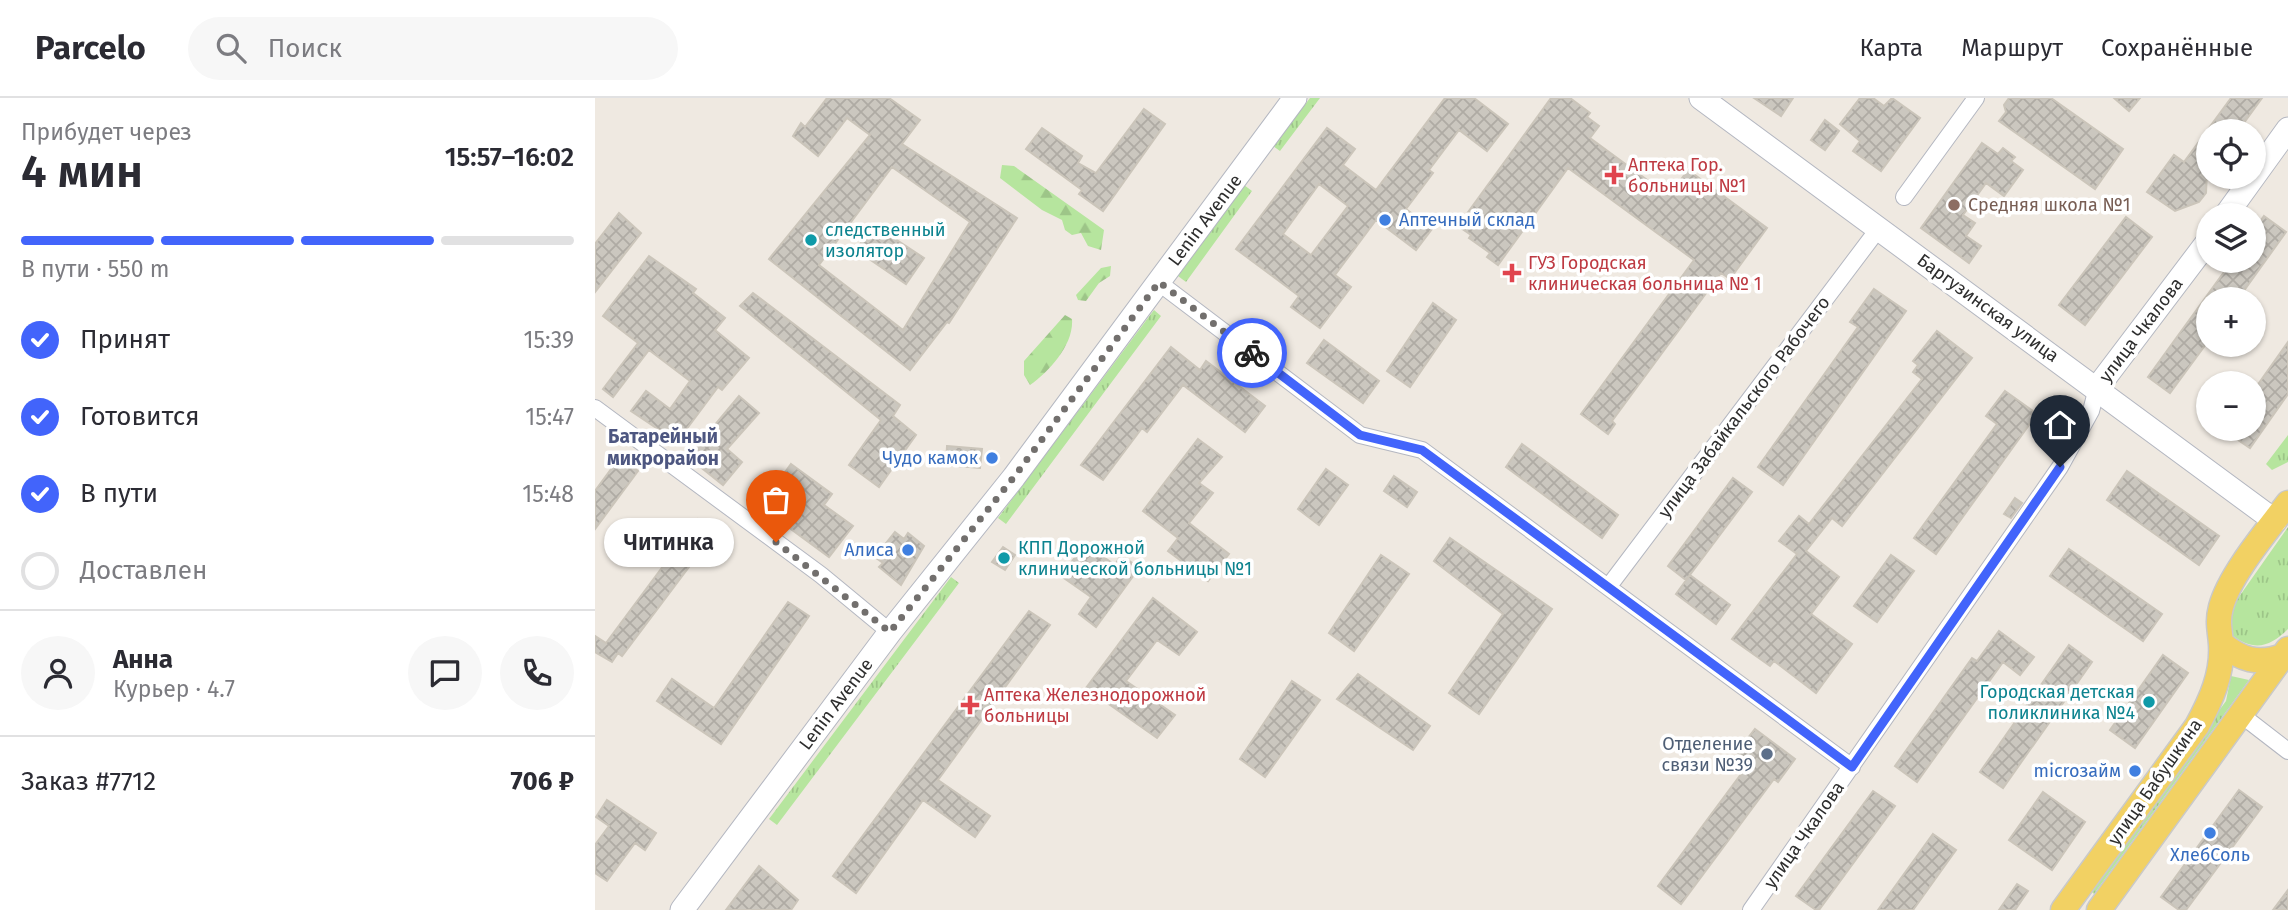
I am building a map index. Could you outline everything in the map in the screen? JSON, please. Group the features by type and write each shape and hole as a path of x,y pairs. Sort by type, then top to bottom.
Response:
{"main road":[{"name":"Lenin Avenue","path":"682,910 890,632 1014,477 1295,98"},
{"name":"Баргузинская улица","path":"1701,98 2097,388 2281,512"},
{"path":"2236,203 2288,130"},
{"name":"улица Чкалова","path":"2097,388 2196,257"},
{"name":"улица Бабушкина","path":"2063,910 2197,726 2212,697 2220,668 2221,643 2217,624 2222,603 2281,512"},
{"name":"улица Бабушкина","path":"2221,643 2236,655 2253,661 2270,661 2285,652"},
{"name":"улица Бабушкина","path":"2099,910 2285,652"}],"street":[{"path":"1904,197 1976,98"},
{"name":"улица Забайкальского Рабочего","path":"1609,586 1879,228"},
{"path":"1159,282 1360,435 1422,450 1852,767"},
{"name":"улица Чкалова","path":"1751,910 2060,467 2091,411 2097,388"},
{"path":"595,408 821,575 890,632"},
{"path":"2240,714 2288,751"}],"green space":[{"path":"1310,98 1320,98 1280,151 1273,146"},
{"path":"1002,165 1014,166 1104,230 1101,250 1088,246 1081,233 1072,235 1065,230 1062,220 1042,210 1000,178"},
{"path":"1244,185 1252,191 1186,282 1178,276"},
{"path":"1111,266 1110,276 1099,283 1086,301 1078,300 1076,295 1101,268"},
{"path":"1154,310 1161,316 1006,524 998,518"},
{"path":"1065,315 1072,319 1072,328 1065,347 1053,365 1030,385 1024,375 1024,361"},
{"path":"2288,435 2288,462 2272,470 2266,464"},
{"path":"2288,527 2288,629 2268,643 2247,644 2232,635 2230,618 2236,601"},
{"path":"951,577 959,583 777,825 769,819"},
{"path":"2231,676 2249,680 2094,894 2089,889 2226,701"}],"building":[{"name":"следственный изолятор","path":"827,98 889,98 920,120 902,144 1017,218 949,323 947,322 910,370 769,259 870,135 847,118 818,156 793,136 801,123 805,127","holes":["892,167 970,222 903,330 819,265"]},
{"path":"1445,98 1474,98 1508,124 1487,151 1459,130 1429,170 1433,173 1406,209 1432,229 1416,250 1376,220 1335,275 1351,287 1320,328 1291,307 1299,296 1236,249 1327,128 1355,149 1343,165 1376,190","holes":["1319,184 1348,206 1311,255 1283,234"]},
{"path":"1551,98 1570,98 1590,113 1587,117 1599,126 1590,138 1669,196 1688,170 1767,228 1730,279 1721,273 1612,421 1615,424 1608,434 1581,414 1694,260 1568,168 1498,265 1487,257 1490,253 1458,226"},
{"path":"1754,98 1793,98 1781,116"},
{"path":"1860,98 1873,98 1884,106 1892,98 1920,118 1881,171 1853,151 1860,141 1840,124"},
{"path":"2009,98 2051,98 2123,149 2095,189 1999,121 2006,112 2004,105"},
{"path":"2114,98 2140,98 2129,111"},
{"path":"2231,98 2262,98 2247,119 2216,119"},
{"path":"1144,109 1165,124 1103,211 1079,194 1082,190 1026,149 1042,128 1082,156 1078,163 1096,173"},
{"path":"1825,120 1839,131 1825,150 1811,140"},
{"name":"Средняя школа №1","path":"1982,143 1998,154 2003,148 2015,157 2011,161 2023,170 2004,196 1986,183 1963,215 1975,223 1966,236 1981,246 1969,263 1921,228"},
{"path":"2196,146 2196,189 2206,189 2206,193 2199,202 2175,211 2147,192 2174,155 2184,162"},
{"path":"619,213 641,233 595,292 595,244"},
{"path":"2126,217 2152,237 2085,325 2059,305"},
{"path":"2266,217 2286,232 2266,260"},
{"path":"874,225 924,258 906,284 856,250"},
{"path":"649,256 696,289 693,293 725,318 715,330 749,358 722,390 718,387 677,442 631,411 646,391 670,409 690,381 649,350 613,397 603,389 638,343 603,316"},
{"path":"2223,273 2257,273 2247,287 2213,287"},
{"path":"1874,289 1906,311 1783,485 1758,467 1858,327 1850,322"},
{"path":"753,293 900,405 893,416 916,435 879,487 849,465 881,420 740,306"},
{"path":"1433,303 1456,320 1410,387 1387,371"},
{"path":"2196,311 2196,357 2170,393 2148,377"},
{"path":"1937,331 1972,358 1842,526 1832,518 1806,551 1839,577 1811,614 1852,644 1816,693 1774,661 1770,666 1732,639 1797,554 1779,541 1799,516 1809,524 1922,379 1913,372 1918,365 1913,361"},
{"path":"1324,340 1379,381 1363,403 1307,363"},
{"path":"2288,342 2288,394 2266,425 2266,373"},
{"path":"1171,347 1200,370 1206,361 1265,406 1245,432 1183,385 1147,432 1142,428 1103,480 1081,465"},
{"path":"2005,391 2037,414 1936,554 1914,538 1997,424 1986,416"},
{"path":"739,396 759,413 727,449 742,462 723,485 688,457"},
{"path":"1198,439 1222,457 1199,483 1213,493 1189,523 1229,554 1208,581 1168,551 1178,538 1143,511"},
{"path":"2240,441 2255,441 2250,448"},
{"path":"1522,444 1618,515 1602,538 1506,467"},
{"path":"947,446 982,449 980,468 946,465"},
{"path":"620,457 638,471 595,529 595,491"},
{"path":"791,464 832,494 824,505 853,526 829,557 773,516 770,493"},
{"path":"1326,469 1348,485 1319,525 1298,509"},
{"path":"2127,471 2219,536 2199,565 2107,500"},
{"path":"1394,476 1417,492 1407,507 1384,491"},
{"path":"1733,478 1752,492 1686,580 1668,566"},
{"path":"2015,498 2022,503 2011,518 2004,514"},
{"path":"698,519 716,531 622,656 618,653 612,662 595,652 595,636 606,643"},
{"path":"895,532 904,539 908,533 924,546 901,585 879,567 883,563 875,557"},
{"path":"1450,538 1552,609 1479,714 1449,693 1503,614 1434,561"},
{"path":"1085,544 1115,565 1121,555 1139,568 1096,627 1079,614 1091,597 1061,576"},
{"name":"КПП Дорожной клинической больницы №1","path":"1003,547 1015,555 1005,570 992,562"},
{"path":"2069,549 2162,614 2143,641 2050,576"},
{"path":"1381,555 1409,574 1354,651 1329,633"},
{"path":"1891,555 1914,571 1877,622 1854,606"},
{"path":"1690,575 1730,605 1716,624 1676,594"},
{"path":"1153,598 1197,632 1179,655 1157,640 1126,681 1175,715 1157,738 1086,688"},
{"path":"788,602 809,616 721,744 657,701 672,679 714,708"},
{"path":"1029,611 1050,625 938,780 990,816 975,837 923,800 856,893 833,876"},
{"path":"1999,631 2034,657 2020,675 2003,662 1917,782 1895,766 1972,658 1977,661"},
{"path":"2069,645 2092,662 2003,788 1980,772"},
{"name":"Городская детская поликлиника №4","path":"2163,655 2188,673 2135,748 2110,730"},
{"path":"1358,674 1430,726 1413,750 1337,699"},
{"path":"1292,681 1320,700 1265,777 1240,759"},
{"path":"1755,729 1795,759 1778,782 1774,779 1681,904 1658,886 1750,762 1737,752"},
{"path":"2239,790 2262,807 2186,910 2179,910 2161,897"},
{"path":"1873,791 1895,806 1819,910 1816,910 1796,896"},
{"path":"2043,792 2085,822 2052,870 2009,840"},
{"path":"607,800 656,833 645,850 635,843 607,881 595,873 595,845 609,826 596,817"},
{"path":"1933,834 1956,850 1913,910 1878,910"},
{"path":"759,866 798,900 791,910 726,910"},
{"path":"2017,884 2028,891 2015,910 1999,910"},
{"path":"2288,890 2288,910 2273,910"}],"way so far":[{"path":"776,542 890,632 1014,477 1159,282 1252,353"}],"place":[{"name":"Аптека Гор. больницы №1","path":"1614,175"},
{"name":"Средняя школа №1","path":"1954,205"},
{"name":"Аптечный склад","path":"1385,220"},
{"name":"следственный изолятор","path":"811,240"},
{"name":"ГУЗ Городская клиническая больница № 1","path":"1512,273"},
{"name":"Чудо камок","path":"992,458"},
{"name":"Читинка","path":"776,542"},
{"name":"Алиса","path":"908,550"},
{"name":"КПП Дорожной клинической больницы №1","path":"1004,558"},
{"name":"Городская детская поликлиника №4","path":"2149,702"},
{"name":"Аптека Железнодорожной больницы","path":"970,705"},
{"name":"Отделение связи №39","path":"1767,754"},
{"name":"microзайм","path":"2135,771"},
{"name":"ХлебСоль","path":"2210,833"}],"district":[{"name":"Батарейный микрорайон","path":"663,447"}],"route":[{"path":"1252,353 1360,435 1422,450 1852,767 2060,467"}]}
